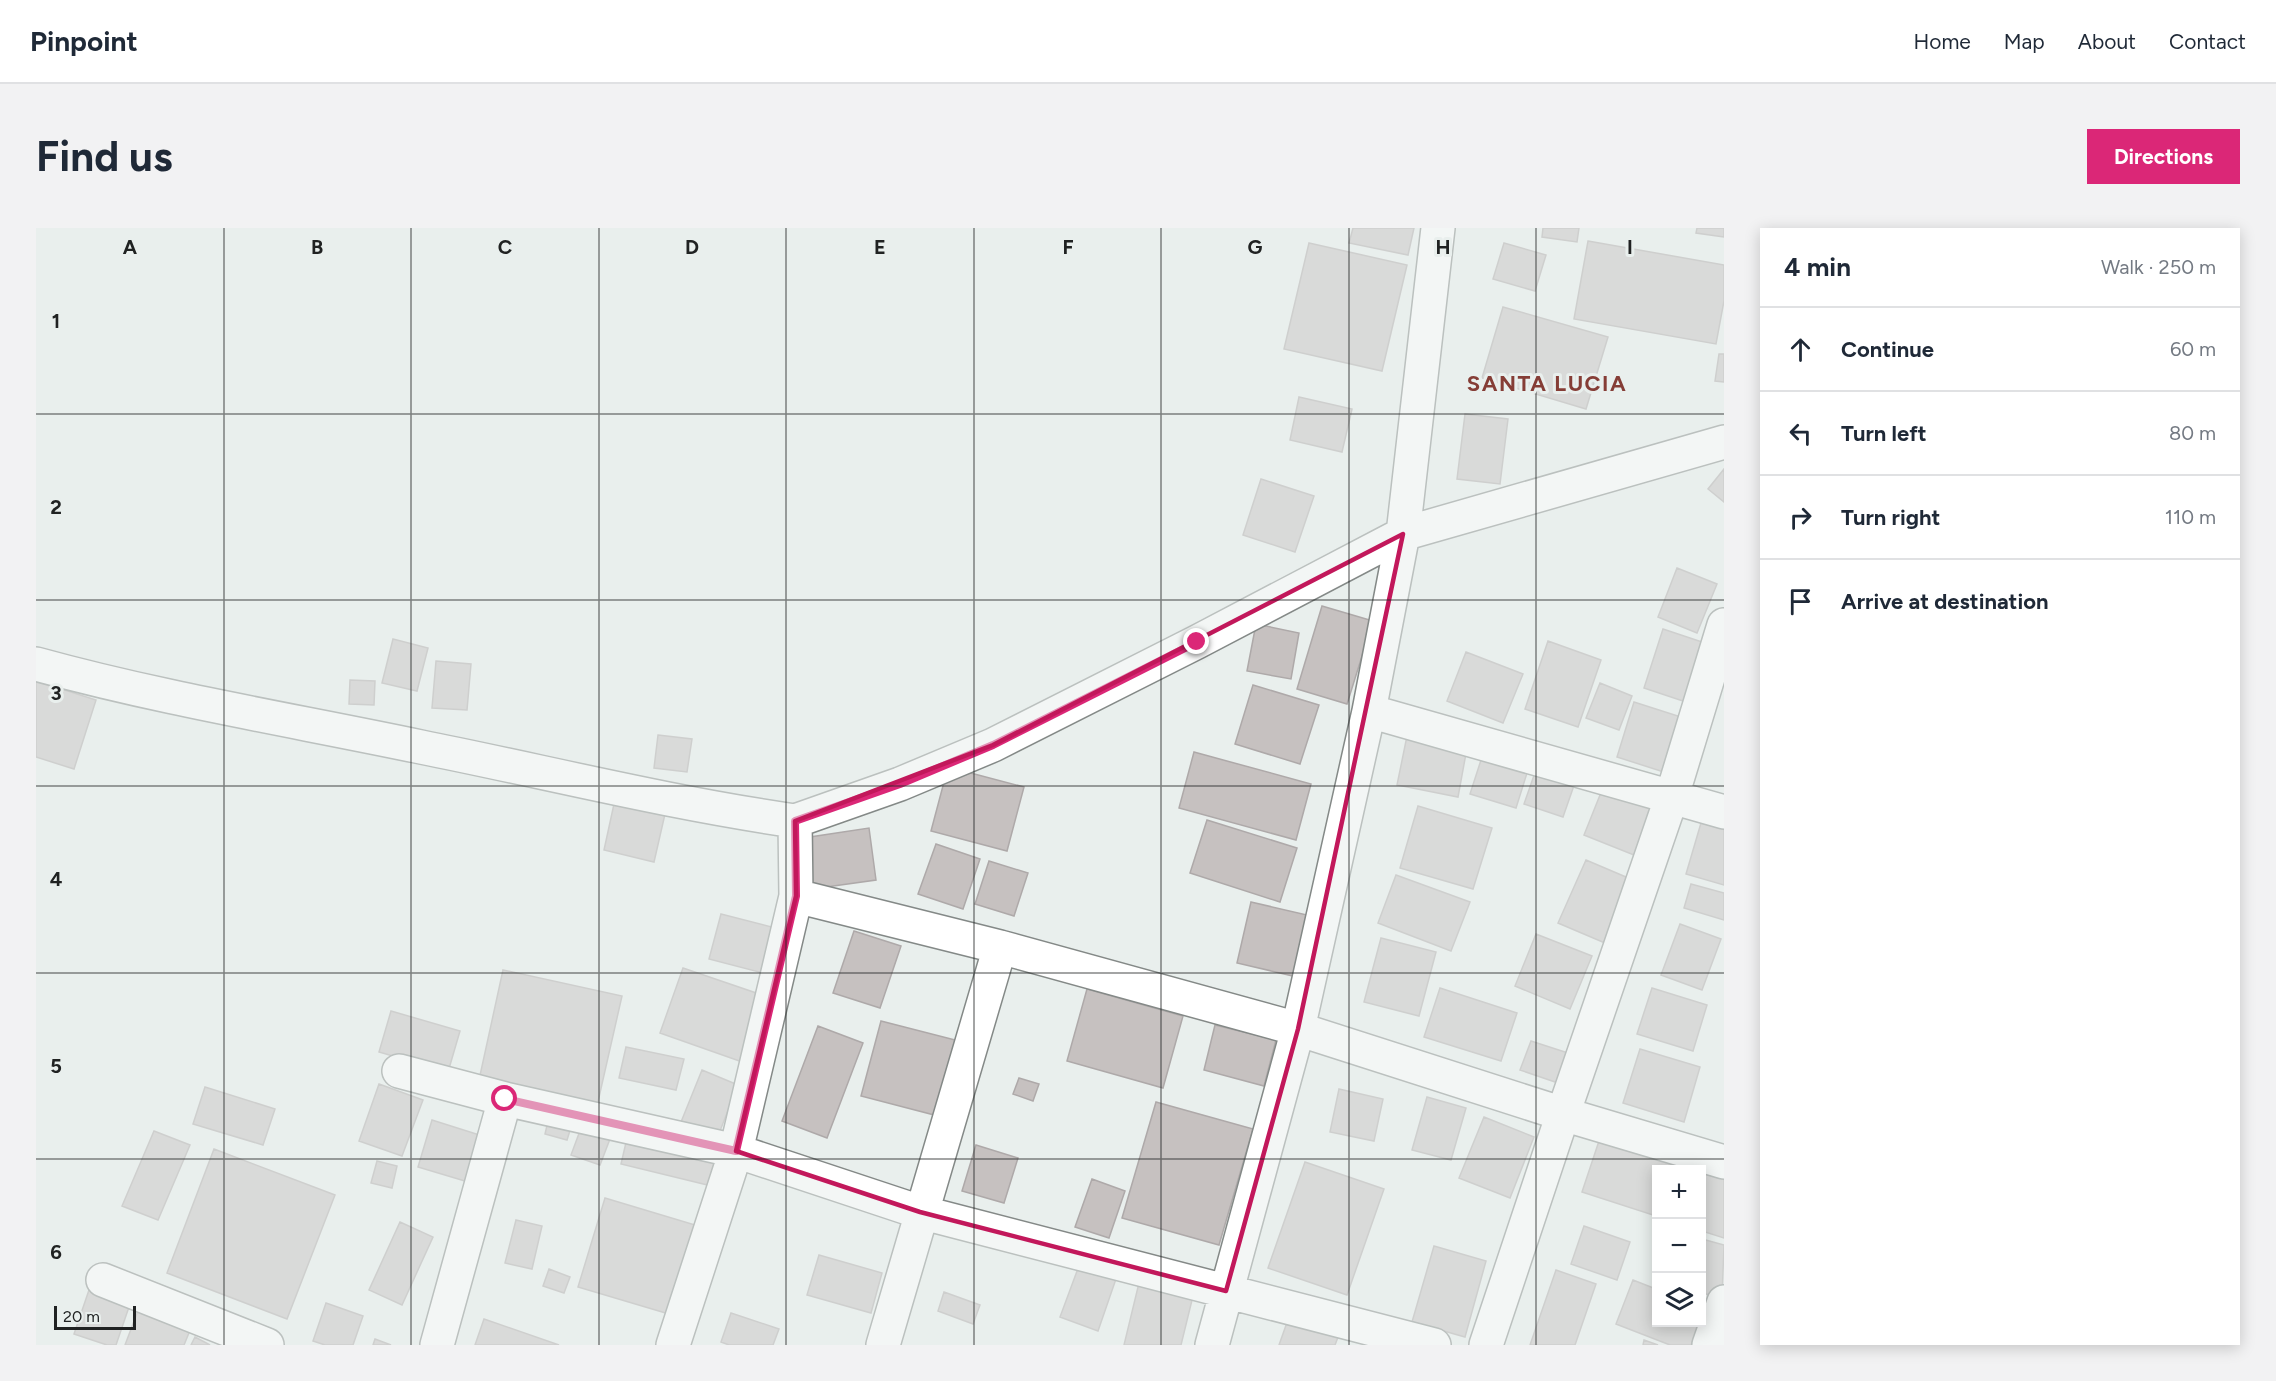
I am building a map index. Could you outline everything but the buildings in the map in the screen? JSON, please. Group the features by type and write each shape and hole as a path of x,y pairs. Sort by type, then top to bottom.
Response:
{"main road":[{"path":"1212,1345 1298,1029 1369,711 1403,534 1438,228"},
{"path":"36,664 108,684 275,719 430,748 738,813 795,821 900,784 993,745 1403,534 1724,442"},
{"path":"1486,1345 1672,796 1724,625"},
{"path":"1369,711 1724,812"},
{"path":"673,1345 736,1151 796,896 795,821"},
{"path":"796,896 1000,947 1298,1029 1563,1114 1724,1162"},
{"path":"883,1345 920,1212 1000,947"},
{"path":"399,1071 505,1099 736,1151 920,1212 1434,1345"},
{"path":"437,1345 505,1099"},
{"path":"103,1280 255,1343"},
{"path":"1709,1345 1724,1302"}],"highlighted area":[{"path":"1403,534 1298,1029 1226,1291 920,1212 736,1151 796,896 795,821 993,745"}],"district":[{"name":"SANTA LUCIA","path":"1547,383"}],"route":[{"path":"505,1099 736,1151 796,896 795,821 900,784 993,745 1197,642"}]}
